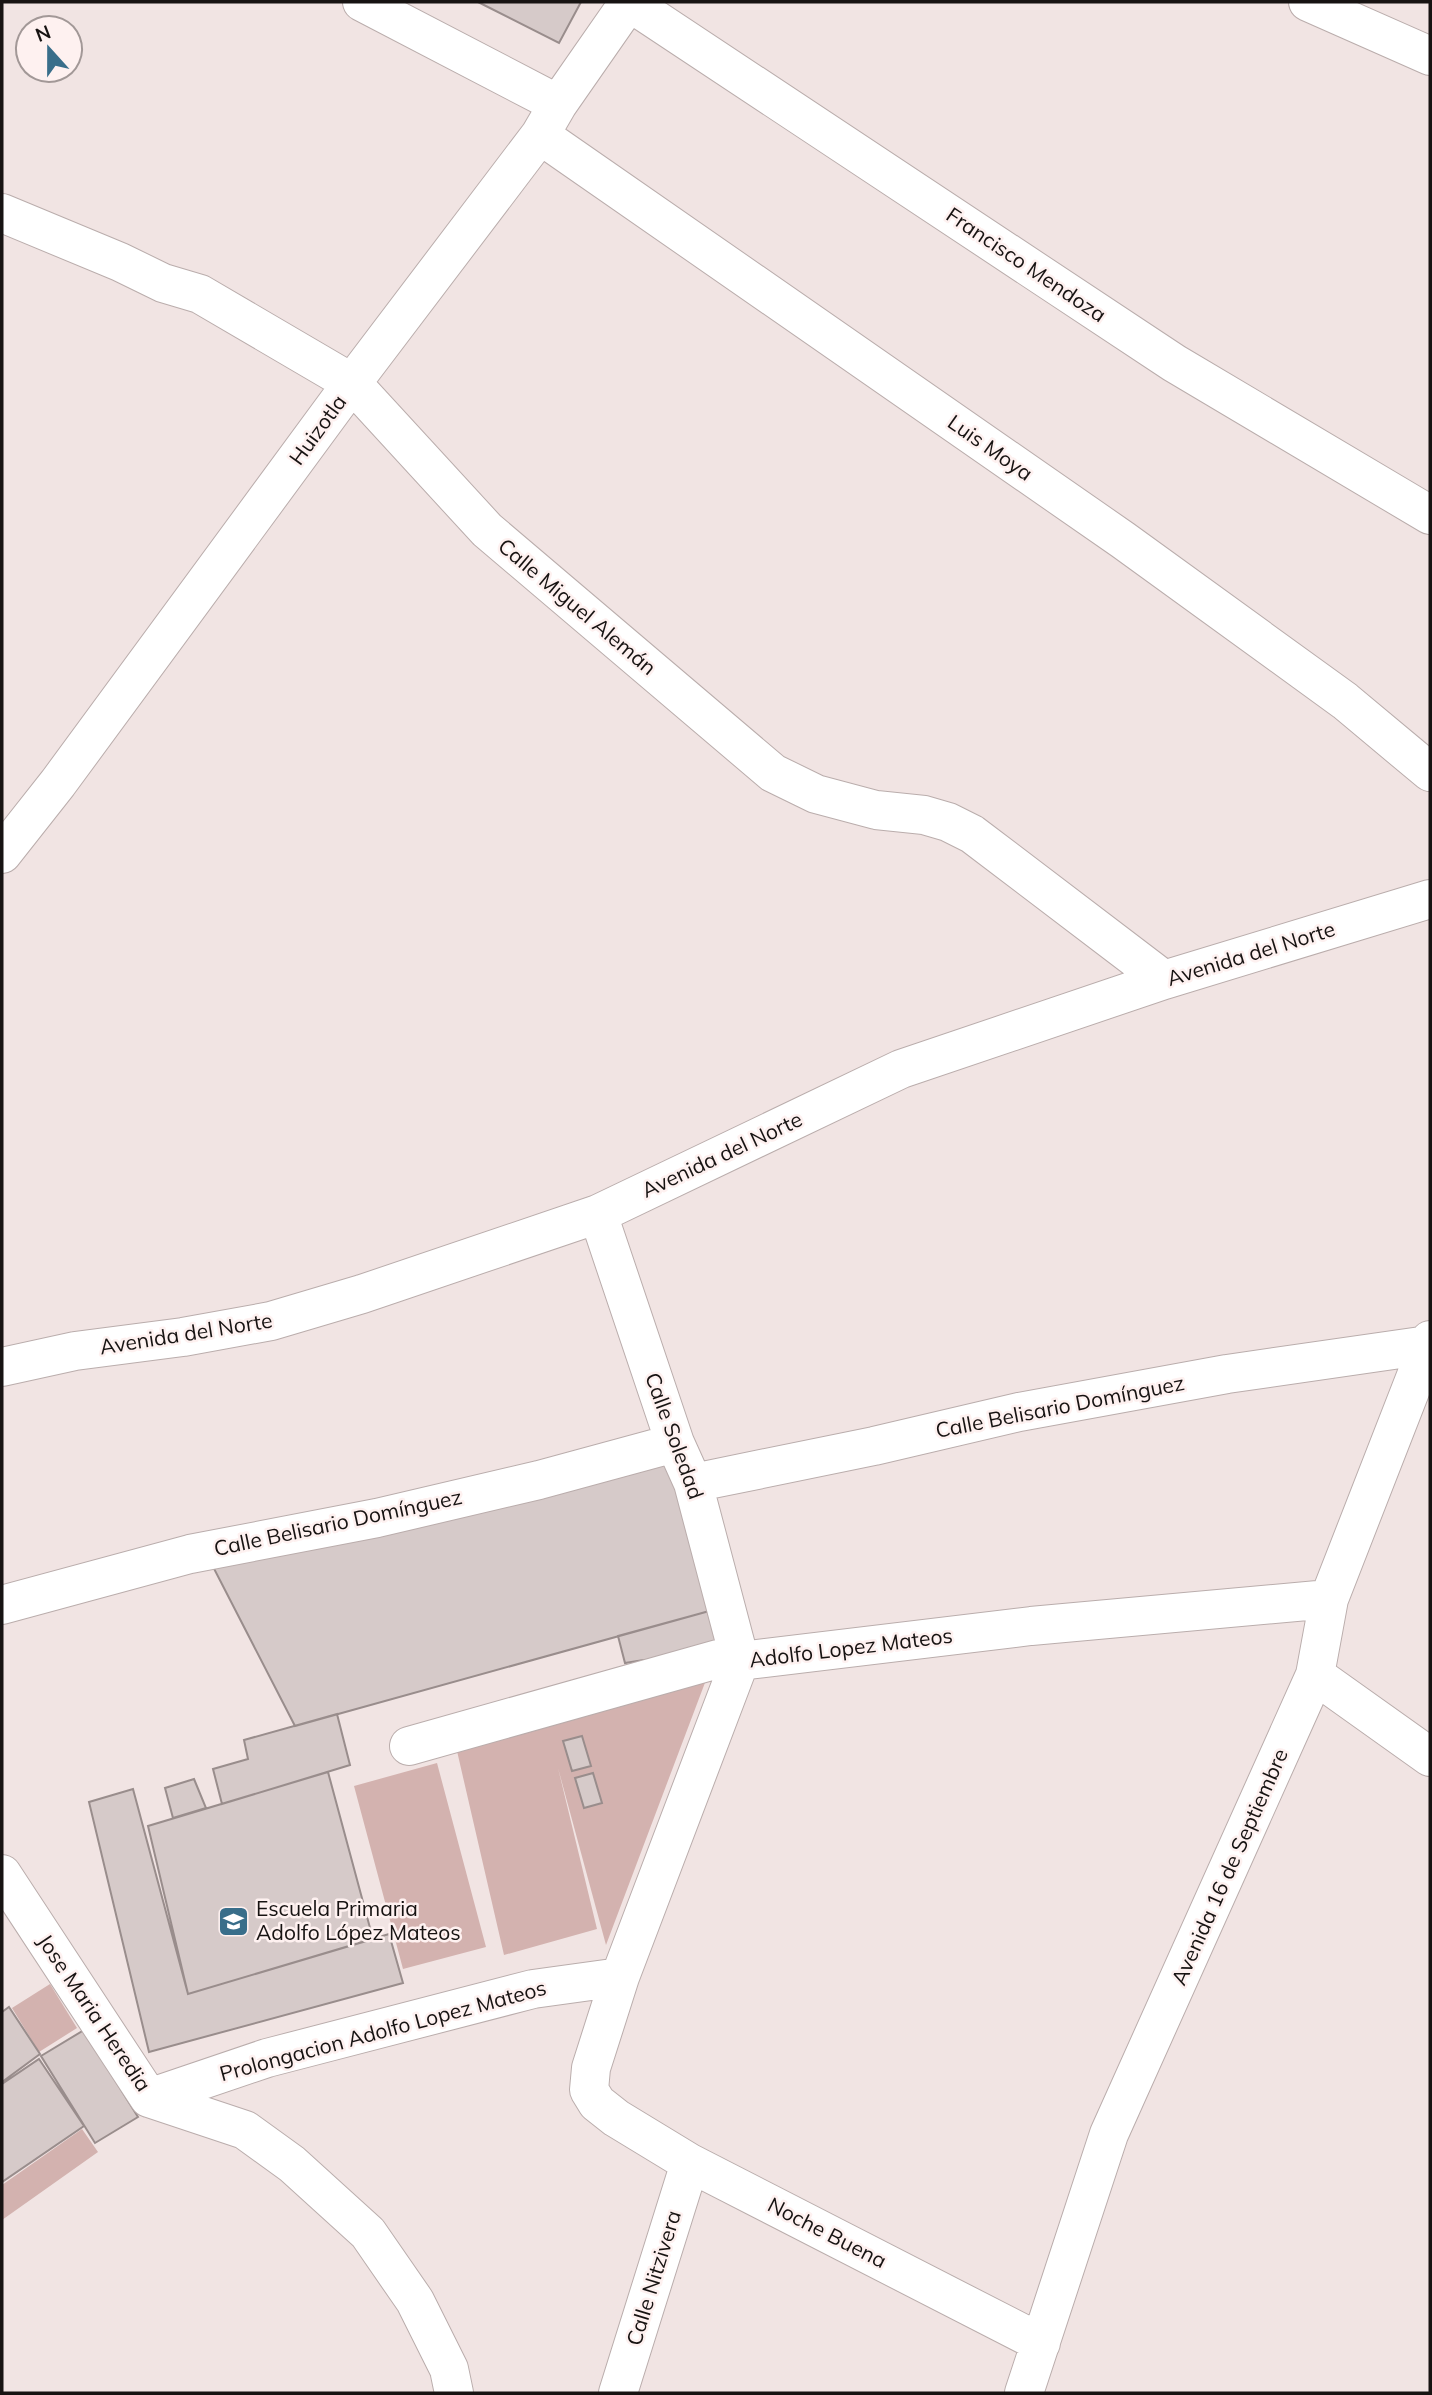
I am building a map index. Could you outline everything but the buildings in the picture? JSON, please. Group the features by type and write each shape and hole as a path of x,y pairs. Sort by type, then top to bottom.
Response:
{"street":[{"name":"Luis Moya","path":"362,2 549,120 1345,701 1430,772"},
{"name":"Huizotla","path":"2,854 66,772 549,120 629,2"},
{"name":"Francisco Mendoza","path":"629,2 1174,363 1430,515"},
{"path":"1308,2 1430,56"},
{"name":"Calle Miguel Alemán","path":"2,213 120,262 163,283 200,294 352,383 487,530 774,773 816,794 876,810 924,815 948,822 972,834 1164,981"},
{"name":"Avenida del Norte","path":"2,1367 75,1351 183,1337 271,1321 362,1294 598,1214 901,1069 1164,981 1430,899"},
{"name":"Calle Soledad","path":"598,1214 675,1443 693,1483 740,1661"},
{"name":"Calle Belisario Domínguez","path":"693,1483 874,1446 1018,1412 1227,1374 1429,1342"},
{"name":"Avenida 16 de Septiembre","path":"1024,2393 1109,2134 1315,1675 1329,1599 1429,1342"},
{"name":"Calle Belisario Domínguez","path":"2,1605 190,1554 377,1518 539,1480 675,1443"},
{"name":"Adolfo Lopez Mateos","path":"616,2118 597,2103 589,2090 591,2068 620,1977 740,1661 1031,1626 1329,1599"},
{"path":"409,1746 695,1665 718,1660 740,1661"},
{"path":"1315,1675 1430,1757"},
{"name":"Jose Maria Heredia","path":"2,1874 149,2098 245,2130 292,2164 368,2233 415,2301 449,2369 454,2393"},
{"name":"Prolongacion Adolfo Lopez Mateos","path":"149,2098 267,2058 533,1989 620,1977"},
{"name":"Noche Buena","path":"616,2118 690,2163 1041,2343"},
{"name":"Calle Nitzivera","path":"618,2393 690,2163"}],"shaded area":[{"path":"706,1680 606,1945 558,1768 597,1929 504,1955 457,1751"},
{"path":"437,1763 486,1947 403,1969 354,1786"},
{"path":"50,1984 77,2028 39,2052 12,2008"},
{"path":"82,2129 98,2152 2,2220 2,2185"}],"place":[{"name":"Escuela Primaria Adolfo López Mateos","path":"233,1921"}]}
